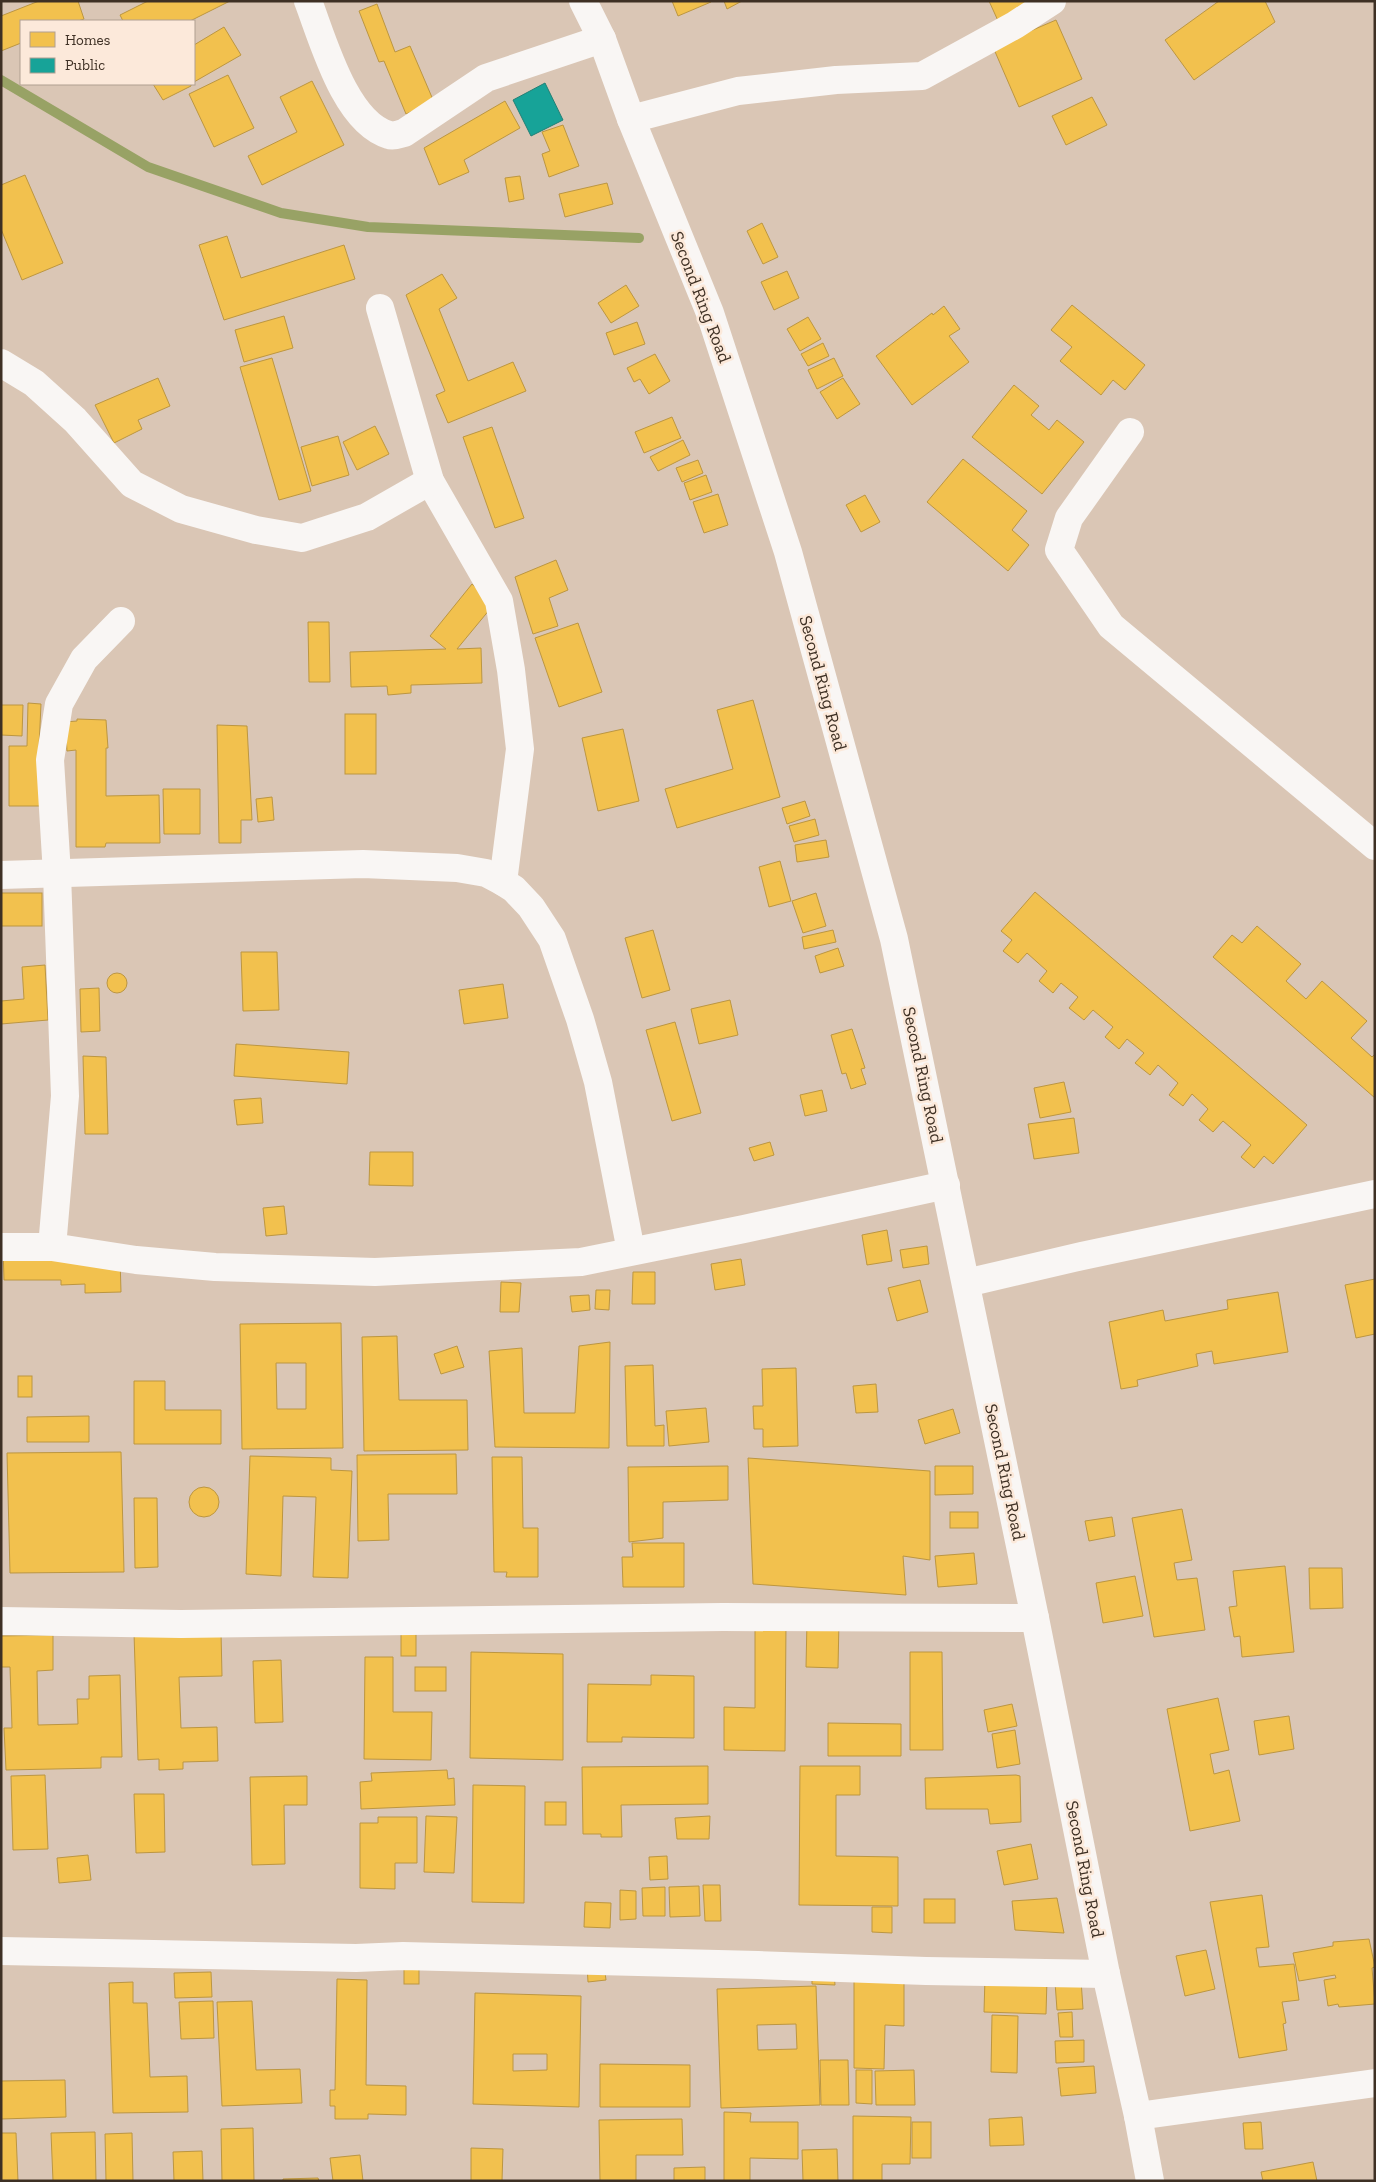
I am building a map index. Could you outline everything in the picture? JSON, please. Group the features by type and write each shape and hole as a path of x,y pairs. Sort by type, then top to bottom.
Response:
{"street":[{"path":"308,1 334,70 355,108 377,130 391,136 404,133 486,78 602,39"},
{"name":"Second Ring Road","path":"583,1 602,39 710,313 788,552 894,939 1150,2181"},
{"path":"632,119 738,91 836,80 922,76 1014,26 1052,1"},
{"path":"380,308 430,481 498,601 511,670 520,749 503,882"},
{"path":"1,363 34,383 75,420 132,484 181,509 256,530 302,538 367,517 430,481"},
{"path":"1130,432 1069,518 1058,550 1111,626 1375,846"},
{"path":"52,1247 65,1096 57,874 50,760 58,704 84,659 121,621"},
{"path":"1,875 363,864 457,868 486,873 503,882 514,889 531,907 552,938 556,948 580,1019 598,1082 631,1251"},
{"path":"1,1246 52,1247 136,1260 215,1267 376,1272 582,1262 946,1185"},
{"path":"966,1283 1082,1256 1375,1194"},
{"path":"1,1621 181,1624 723,1617 1035,1618"},
{"path":"1,1951 356,1958 403,1956 926,1971 1106,1974"},
{"path":"1138,2116 1375,2083"}],"building: Homes":[{"path":"39,1 78,1 84,19 20,20 20,43 1,51 1,16"},
{"path":"148,1 230,1 192,20 122,20 120,15"},
{"path":"672,1 710,1 711,2 678,16"},
{"path":"724,1 742,1 727,9"},
{"path":"989,1 1045,1 999,23"},
{"path":"1219,1 1265,1 1275,22 1194,80 1165,40"},
{"path":"377,4 395,52 410,46 434,102 406,114 384,61 379,62 359,11"},
{"path":"1056,20 1082,79 1019,107 993,47"},
{"path":"224,27 241,55 195,81 195,44"},
{"path":"228,75 254,128 214,147 189,94"},
{"path":"312,81 344,145 262,185 248,156 297,132 280,97"},
{"path":"154,85 191,85 191,86 163,100"},
{"path":"1092,97 1107,125 1066,145 1052,116"},
{"path":"505,101 520,128 464,160 469,172 439,185 424,148"},
{"path":"563,125 579,166 549,177 542,154 550,151 542,132"},
{"path":"25,175 63,263 22,280 1,229 1,185"},
{"path":"520,176 524,199 509,202 505,178"},
{"path":"607,183 613,204 565,217 559,194"},
{"path":"762,223 778,257 763,264 747,231"},
{"path":"227,236 241,278 344,245 355,279 224,320 199,245"},
{"path":"787,271 799,298 774,310 761,282"},
{"path":"442,274 457,298 439,309 468,381 513,362 526,391 448,423 436,395 445,391 406,295"},
{"path":"626,285 639,306 611,323 598,303"},
{"path":"1072,305 1145,365 1125,390 1113,380 1101,395 1060,361 1072,347 1051,330"},
{"path":"944,306 960,329 949,336 969,362 912,405 876,356"},
{"path":"284,316 293,348 244,362 235,330"},
{"path":"808,317 821,339 800,351 787,329"},
{"path":"637,322 645,344 614,355 606,333"},
{"path":"823,343 829,356 808,366 801,354"},
{"path":"655,354 670,381 649,394 640,379 634,382 627,368"},
{"path":"272,358 311,491 279,500 240,367"},
{"path":"834,358 843,376 817,389 808,370"},
{"path":"158,378 170,406 138,420 142,429 114,443 95,405"},
{"path":"843,378 860,404 837,419 820,392"},
{"path":"1014,385 1039,406 1031,415 1049,430 1057,420 1084,442 1042,494 972,437"},
{"path":"672,417 681,438 644,453 635,432"},
{"path":"375,426 389,454 357,470 343,442"},
{"path":"492,427 524,518 495,528 463,437"},
{"path":"338,436 349,475 312,486 301,447"},
{"path":"683,440 690,455 658,471 650,457"},
{"path":"963,459 1027,511 1012,530 1029,545 1008,571 927,502"},
{"path":"698,460 703,473 682,482 676,468"},
{"path":"706,475 712,492 690,500 684,483"},
{"path":"718,494 728,525 704,533 693,502"},
{"path":"865,495 880,522 861,532 846,505"},
{"path":"556,560 568,590 549,598 558,626 533,634 515,577"},
{"path":"472,584 495,603 457,649 481,648 482,683 411,685 411,693 388,695 387,686 351,687 350,652 446,649 430,636"},
{"path":"308,622 329,622 330,682 309,682"},
{"path":"578,623 602,692 559,707 535,638"},
{"path":"753,700 780,797 677,828 665,789 733,769 717,710"},
{"path":"28,703 41,704 39,747 40,806 9,806 9,746 27,746"},
{"path":"1,705 23,705 22,736 1,735"},
{"path":"345,714 376,714 376,774 345,774"},
{"path":"77,719 106,720 108,748 106,748 106,796 159,795 160,843 106,843 105,847 76,847 76,750 67,751 65,722 77,721"},
{"path":"217,725 247,726 252,820 241,820 241,843 219,843"},
{"path":"623,729 639,801 598,811 582,738"},
{"path":"163,789 200,789 200,834 164,834"},
{"path":"272,797 274,820 258,822 256,799"},
{"path":"805,801 810,816 787,824 782,808"},
{"path":"815,819 819,835 794,842 789,826"},
{"path":"826,840 829,857 797,862 795,845"},
{"path":"780,861 791,901 769,907 759,867"},
{"path":"1035,892 1307,1125 1273,1164 1264,1156 1254,1168 1241,1157 1251,1145 1223,1121 1213,1132 1199,1120 1208,1109 1192,1094 1183,1106 1169,1095 1178,1083 1158,1065 1150,1075 1135,1063 1144,1053 1127,1039 1119,1049 1105,1037 1113,1027 1093,1010 1084,1020 1069,1008 1078,997 1061,983 1053,993 1039,981 1047,971 1027,953 1018,963 1003,951 1012,940 1001,931"},
{"path":"1,893 42,893 42,926 1,926"},
{"path":"816,893 826,926 803,933 792,901"},
{"path":"1257,926 1301,964 1286,981 1306,999 1322,981 1367,1021 1351,1038 1372,1057 1375,1054 1375,1098 1213,957 1232,935 1242,943"},
{"path":"653,930 670,990 642,998 625,938"},
{"path":"833,930 836,942 804,949 802,937"},
{"path":"838,948 844,966 820,973 815,956"},
{"path":"241,952 277,952 279,1010 243,1011"},
{"path":"45,965 48,1020 1,1024 1,1001 24,999 22,967"},
{"path":"113,973 121,973 127,979 127,987 121,993 113,993 107,987 107,979"},
{"path":"503,984 508,1018 464,1024 459,990"},
{"path":"99,988 100,1031 81,1032 80,989"},
{"path":"730,1000 738,1035 699,1044 691,1009"},
{"path":"675,1022 701,1113 672,1121 646,1030"},
{"path":"852,1029 865,1068 861,1069 866,1084 851,1089 846,1073 842,1074 831,1035"},
{"path":"236,1044 349,1052 347,1084 234,1076"},
{"path":"83,1056 106,1057 108,1134 85,1134"},
{"path":"1064,1082 1071,1112 1040,1118 1034,1088"},
{"path":"822,1090 827,1111 805,1116 800,1095"},
{"path":"261,1098 263,1123 237,1125 234,1100"},
{"path":"1074,1118 1079,1153 1034,1159 1028,1124"},
{"path":"770,1142 774,1155 754,1161 749,1148"},
{"path":"370,1152 413,1152 413,1186 369,1185"},
{"path":"284,1206 287,1234 266,1236 263,1208"},
{"path":"887,1230 892,1261 867,1265 862,1235"},
{"path":"927,1246 929,1264 903,1268 900,1250"},
{"path":"3,1247 120,1257 121,1292 85,1293 85,1284 61,1285 61,1280 4,1280"},
{"path":"741,1259 745,1285 715,1290 711,1264"},
{"path":"633,1272 655,1272 655,1304 632,1304"},
{"path":"1375,1279 1375,1334 1356,1338 1345,1285"},
{"path":"920,1280 928,1312 897,1321 888,1288"},
{"path":"501,1282 521,1283 519,1312 500,1312"},
{"path":"596,1290 610,1290 609,1310 595,1309"},
{"path":"1278,1292 1288,1352 1214,1364 1212,1351 1196,1354 1198,1366 1137,1380 1138,1386 1121,1389 1109,1322 1163,1310 1165,1321 1228,1309 1227,1300"},
{"path":"589,1295 590,1310 572,1312 570,1296"},
{"path":"341,1323 343,1448 242,1449 240,1324","holes":["276,1363 306,1363 306,1409 277,1409"]},
{"path":"397,1336 399,1400 467,1400 468,1450 364,1451 362,1337"},
{"path":"610,1342 609,1448 495,1447 489,1351 522,1348 524,1413 575,1413 579,1346"},
{"path":"457,1346 464,1367 441,1374 434,1354"},
{"path":"653,1365 655,1426 664,1425 664,1446 627,1446 625,1366"},
{"path":"796,1368 798,1446 763,1447 763,1429 754,1429 753,1406 763,1406 762,1369"},
{"path":"18,1376 32,1376 32,1397 18,1397"},
{"path":"134,1381 165,1381 165,1410 221,1410 221,1444 134,1444"},
{"path":"876,1384 878,1412 856,1413 853,1386"},
{"path":"706,1408 709,1442 669,1446 666,1411"},
{"path":"953,1409 960,1433 925,1444 918,1420"},
{"path":"89,1416 89,1442 27,1442 27,1417"},
{"path":"121,1452 124,1572 10,1573 7,1453"},
{"path":"456,1454 457,1494 388,1494 389,1540 358,1541 357,1455"},
{"path":"250,1456 331,1458 331,1470 352,1471 348,1578 313,1577 316,1497 283,1496 281,1576 246,1574"},
{"path":"492,1457 522,1457 523,1528 538,1528 538,1577 506,1577 507,1572 494,1572"},
{"path":"748,1458 930,1471 930,1560 903,1556 906,1595 753,1584"},
{"path":"728,1466 728,1500 663,1502 663,1538 629,1542 628,1467"},
{"path":"935,1466 973,1466 973,1494 935,1495"},
{"path":"204,1487 210,1488 218,1496 218,1508 210,1516 204,1517 198,1516 190,1508 189,1502 190,1496 198,1488"},
{"path":"134,1498 157,1498 158,1567 135,1568"},
{"path":"1182,1509 1192,1560 1174,1563 1177,1580 1197,1578 1205,1630 1154,1637 1132,1518"},
{"path":"950,1512 978,1512 978,1528 950,1528"},
{"path":"1112,1517 1115,1536 1089,1541 1085,1521"},
{"path":"632,1543 684,1543 684,1587 623,1587 622,1557 633,1557"},
{"path":"974,1553 977,1584 938,1587 935,1556"},
{"path":"1285,1566 1294,1652 1242,1657 1240,1636 1234,1637 1229,1607 1237,1606 1233,1571"},
{"path":"1309,1568 1342,1568 1343,1608 1310,1609"},
{"path":"1135,1576 1143,1616 1103,1623 1096,1583"},
{"path":"807,1621 839,1621 838,1668 806,1667"},
{"path":"755,1623 786,1623 785,1751 724,1750 724,1707 755,1708"},
{"path":"221,1632 222,1676 179,1677 181,1728 217,1727 218,1761 183,1762 183,1769 159,1770 159,1759 138,1760 134,1633"},
{"path":"401,1633 416,1633 416,1656 401,1656"},
{"path":"53,1635 53,1670 37,1671 38,1725 78,1724 77,1699 89,1699 89,1676 120,1675 122,1757 101,1757 101,1768 6,1770 4,1728 12,1728 10,1667 1,1667 1,1636"},
{"path":"471,1652 563,1654 563,1760 470,1758"},
{"path":"910,1652 942,1652 943,1750 910,1750"},
{"path":"365,1657 393,1657 393,1712 432,1712 431,1760 364,1759"},
{"path":"281,1660 283,1722 255,1723 253,1661"},
{"path":"415,1667 446,1667 446,1691 415,1691"},
{"path":"651,1675 694,1676 694,1738 622,1737 622,1742 587,1742 588,1684 651,1685"},
{"path":"1218,1698 1229,1750 1210,1754 1214,1774 1229,1770 1240,1821 1190,1831 1167,1709"},
{"path":"1012,1704 1017,1726 988,1732 984,1710"},
{"path":"1289,1716 1294,1749 1259,1755 1254,1721"},
{"path":"828,1723 901,1724 901,1756 828,1756"},
{"path":"1015,1730 1020,1764 997,1768 992,1734"},
{"path":"708,1766 708,1804 621,1805 622,1837 601,1837 601,1834 583,1834 582,1767"},
{"path":"800,1766 860,1766 860,1795 836,1795 836,1856 898,1857 898,1906 799,1905"},
{"path":"447,1770 448,1779 454,1778 455,1805 361,1809 360,1782 372,1781 371,1773"},
{"path":"45,1775 48,1849 13,1850 11,1776"},
{"path":"307,1776 307,1805 284,1805 285,1864 252,1865 250,1777"},
{"path":"1020,1776 1021,1822 990,1824 988,1809 926,1809 925,1778"},
{"path":"473,1785 525,1786 524,1903 472,1902"},
{"path":"134,1794 164,1794 165,1852 136,1853"},
{"path":"545,1802 566,1802 566,1825 545,1825"},
{"path":"426,1816 457,1817 454,1873 424,1872"},
{"path":"710,1816 709,1839 677,1839 675,1818"},
{"path":"378,1817 417,1817 417,1863 395,1863 395,1889 360,1888 360,1823 378,1823"},
{"path":"1031,1844 1038,1879 1004,1885 997,1851"},
{"path":"88,1855 91,1880 59,1883 57,1858"},
{"path":"667,1856 668,1879 650,1880 649,1857"},
{"path":"703,1885 720,1885 721,1921 705,1921"},
{"path":"699,1886 700,1916 670,1917 669,1887"},
{"path":"665,1887 665,1916 643,1916 642,1888"},
{"path":"620,1890 636,1891 636,1919 620,1920"},
{"path":"1262,1895 1269,1947 1256,1948 1259,1967 1294,1964 1299,2000 1282,2002 1286,2023 1283,2024 1287,2050 1239,2058 1210,1902"},
{"path":"1057,1898 1064,1933 1015,1930 1012,1901"},
{"path":"924,1899 955,1899 955,1923 924,1923"},
{"path":"585,1902 611,1903 610,1928 584,1927"},
{"path":"872,1907 892,1907 892,1933 872,1932"},
{"path":"1369,1939 1375,1967 1372,1968 1375,2004 1339,2007 1338,2004 1328,2006 1324,1980 1336,1978 1335,1975 1299,1981 1293,1953 1333,1946 1333,1942"},
{"path":"1206,1950 1215,1989 1185,1996 1176,1956"},
{"path":"404,1957 419,1957 419,1984 404,1984"},
{"path":"604,1965 606,1980 588,1982 587,1966"},
{"path":"812,1971 834,1971 835,1985 812,1984"},
{"path":"211,1972 212,1997 175,1998 174,1973"},
{"path":"985,1977 1047,1979 1046,2014 984,2012"},
{"path":"337,1979 367,1980 366,2085 406,2086 406,2115 368,2114 368,2119 335,2119 335,2106 330,2106 330,2090 335,2090"},
{"path":"1081,1980 1083,2009 1057,2010 1055,1982"},
{"path":"854,1981 904,1981 904,2026 885,2025 884,2069 854,2068"},
{"path":"133,1982 133,2003 147,2003 150,2077 187,2076 188,2112 113,2113 109,1983"},
{"path":"816,1986 820,2105 721,2108 717,1989","holes":["796,2024 797,2049 758,2050 757,2025"]},
{"path":"475,1993 581,1996 579,2107 473,2104","holes":["513,2054 547,2054 547,2070 513,2071"]},
{"path":"213,2001 214,2038 181,2039 179,2002"},
{"path":"252,2001 256,2070 300,2069 302,2103 222,2106 217,2002"},
{"path":"1072,2012 1073,2037 1060,2037 1058,2013"},
{"path":"992,2015 1018,2016 1017,2073 991,2072"},
{"path":"1084,2040 1084,2062 1056,2063 1055,2041"},
{"path":"820,2060 848,2060 849,2105 821,2105"},
{"path":"600,2064 690,2065 690,2107 600,2107"},
{"path":"1094,2066 1096,2093 1061,2096 1058,2068"},
{"path":"856,2070 872,2070 872,2104 856,2103"},
{"path":"914,2070 915,2105 876,2105 875,2071"},
{"path":"65,2080 66,2117 1,2119 1,2081"},
{"path":"724,2112 751,2113 750,2122 798,2122 798,2159 750,2158 750,2181 724,2181"},
{"path":"853,2116 911,2117 910,2164 882,2164 882,2181 853,2181"},
{"path":"1022,2117 1024,2145 990,2146 989,2119"},
{"path":"682,2119 683,2155 636,2155 636,2181 600,2181 599,2120"},
{"path":"912,2122 931,2122 931,2158 912,2158"},
{"path":"1261,2122 1263,2149 1245,2149 1243,2123"},
{"path":"253,2128 254,2181 222,2181 221,2129"},
{"path":"95,2132 96,2181 53,2181 51,2133"},
{"path":"1,2133 16,2133 18,2181 1,2181"},
{"path":"132,2133 133,2181 106,2181 105,2134"},
{"path":"471,2148 503,2149 502,2181 471,2181"},
{"path":"837,2149 838,2181 803,2181 802,2150"},
{"path":"202,2151 203,2181 174,2181 173,2152"},
{"path":"360,2155 363,2181 333,2181 330,2158"},
{"path":"1313,2162 1317,2181 1263,2181 1261,2172"},
{"path":"705,2167 705,2181 674,2181 674,2168"},
{"path":"318,2178 319,2181 283,2181 283,2179"}],"building: Public":[{"path":"545,83 563,120 531,136 513,100"}],"waterway":[{"path":"1,80 148,167 281,213 368,227 639,238"}]}
